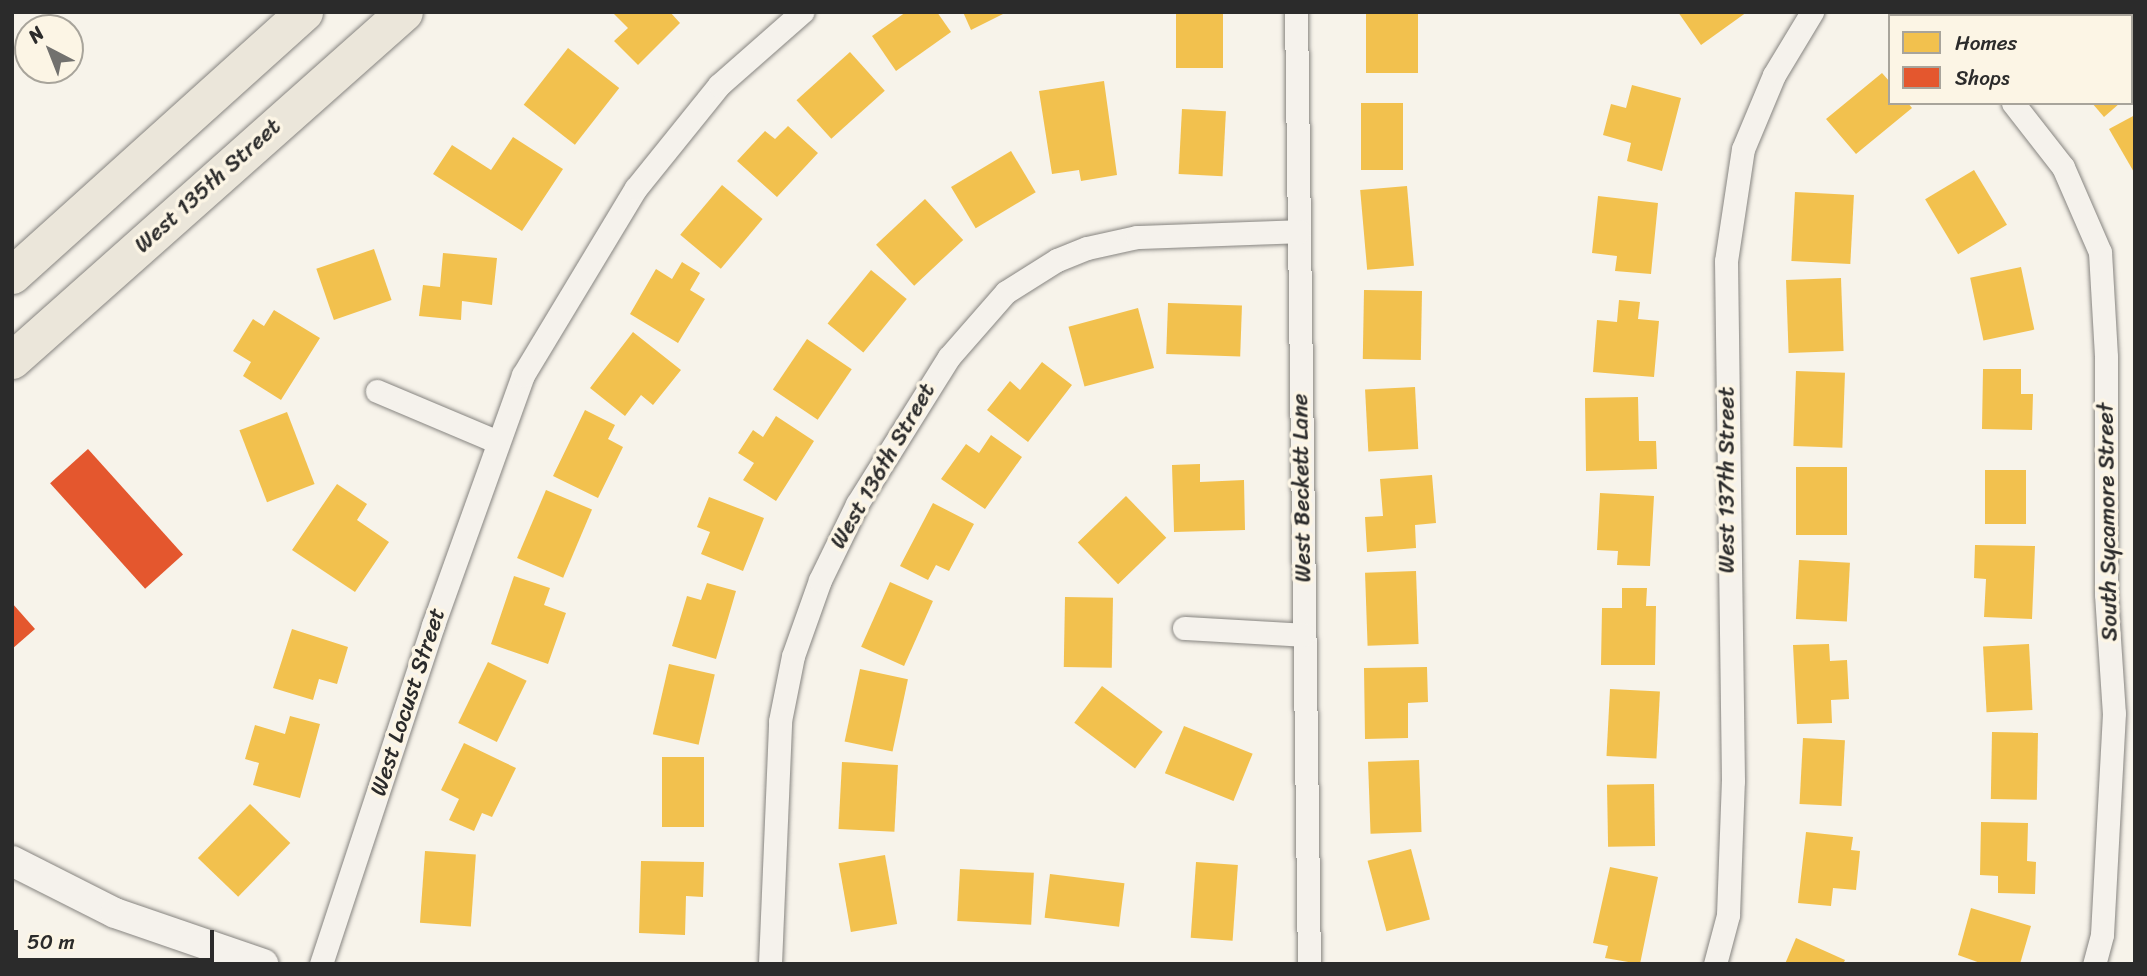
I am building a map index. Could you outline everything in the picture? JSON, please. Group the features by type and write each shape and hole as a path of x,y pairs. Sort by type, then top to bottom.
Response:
{"main road":[{"path":"12,275 304,12"},
{"name":"West 135th Street","path":"12,360 404,12"}],"street":[{"name":"West Locust Street","path":"321,964 433,625 523,375 636,188 719,85 802,12"},
{"name":"West Beckett Lane","path":"1296,12 1309,964"},
{"name":"West 137th Street","path":"1715,964 1728,915 1732,781 1726,261 1744,149 1774,75 1812,12"},
{"name":"South Sycamore Street","path":"2015,105 2063,167 2100,251 2106,357 2106,594 2114,713 2102,935 2094,964"},
{"name":"West 136th Street","path":"770,964 780,721 793,656 820,580 857,504 949,357 1006,292 1057,260 1087,248 1137,237 1299,231"},
{"path":"377,391 498,442"},
{"path":"1184,628 1304,635"},
{"path":"12,861 116,913 263,964"}],"building: Homes":[{"path":"612,12 670,12 680,23 638,65 614,41 628,28"},
{"path":"906,12 937,12 951,32 896,71 872,36"},
{"path":"963,12 1007,12 971,30"},
{"path":"1176,12 1223,12 1223,68 1176,68"},
{"path":"1366,12 1418,12 1418,73 1366,73"},
{"path":"1678,12 1747,12 1701,45"},
{"path":"2014,12 2085,12 2085,14"},
{"path":"568,48 619,88 575,145 524,105"},
{"path":"850,52 885,91 831,139 796,100"},
{"path":"1882,73 1888,80 1888,105 1910,105 1912,108 1856,154 1826,119"},
{"path":"1104,81 1117,175 1081,181 1079,170 1052,174 1039,91"},
{"path":"1632,85 1681,98 1662,171 1627,161 1631,143 1603,135 1611,104 1626,108"},
{"path":"1361,103 1403,103 1403,170 1361,170"},
{"path":"2094,105 2118,105 2104,117"},
{"path":"1182,109 1226,111 1223,176 1179,174"},
{"path":"2135,115 2135,174 2109,129"},
{"path":"788,126 818,153 777,197 737,161 765,131 775,139"},
{"path":"513,137 563,169 522,231 433,174 452,145 491,170"},
{"path":"1011,151 1036,192 976,228 951,187"},
{"path":"1974,170 2007,225 1958,254 1925,199"},
{"path":"722,185 763,219 721,269 680,235"},
{"path":"1407,186 1414,266 1367,270 1360,190"},
{"path":"1795,192 1854,195 1850,264 1791,261"},
{"path":"1598,196 1658,203 1651,274 1615,271 1617,256 1592,253"},
{"path":"925,199 963,240 914,286 876,245"},
{"path":"374,249 392,300 334,320 316,269"},
{"path":"443,253 497,258 492,305 462,301 461,320 419,316 423,285 440,287"},
{"path":"682,262 700,273 690,290 705,299 678,343 630,314 656,269 672,279"},
{"path":"2021,267 2034,330 1983,340 1970,278"},
{"path":"871,270 907,299 863,353 828,324"},
{"path":"1841,278 1844,351 1789,353 1786,280"},
{"path":"1364,290 1422,291 1421,360 1363,359"},
{"path":"1619,300 1640,302 1638,319 1659,321 1654,377 1593,372 1597,320 1617,322"},
{"path":"1168,303 1242,306 1240,357 1166,354"},
{"path":"1138,308 1154,368 1085,387 1068,327"},
{"path":"274,310 320,338 281,400 243,376 251,362 233,351 253,319 264,326"},
{"path":"633,332 681,370 653,405 641,395 625,416 590,388"},
{"path":"807,339 852,369 818,420 773,390"},
{"path":"1042,362 1072,385 1028,442 987,410 1010,381 1020,390"},
{"path":"1983,369 2021,369 2021,394 2033,394 2032,430 1982,429"},
{"path":"1796,371 1845,373 1842,448 1793,446"},
{"path":"1415,387 1418,449 1368,452 1365,390"},
{"path":"1638,397 1639,441 1656,441 1657,469 1586,471 1585,398"},
{"path":"585,410 615,425 608,439 623,447 598,498 553,476"},
{"path":"287,412 315,484 267,502 239,430"},
{"path":"776,416 814,441 776,501 743,480 754,463 738,453 753,430 763,437"},
{"path":"991,435 1022,457 985,509 941,479 966,444 979,453"},
{"path":"1200,464 1200,482 1244,480 1245,530 1174,532 1172,465"},
{"path":"1796,467 1847,467 1847,535 1796,535"},
{"path":"1985,470 2026,470 2026,524 1985,524"},
{"path":"1432,475 1436,523 1415,525 1416,548 1367,552 1365,517 1383,516 1380,479"},
{"path":"337,484 367,504 357,520 389,542 355,592 292,550"},
{"path":"546,490 592,510 563,578 517,558"},
{"path":"1600,493 1654,496 1650,566 1617,565 1618,551 1597,550"},
{"path":"1126,496 1166,538 1118,584 1078,543"},
{"path":"709,497 764,518 743,571 701,554 710,532 697,527"},
{"path":"933,503 974,524 949,571 936,565 928,580 900,566"},
{"path":"1975,545 2035,546 2032,619 1984,617 1986,579 1974,578"},
{"path":"1799,560 1850,563 1847,622 1796,619"},
{"path":"1416,571 1419,644 1368,646 1365,573"},
{"path":"514,576 550,588 544,605 566,613 548,664 491,644"},
{"path":"890,582 933,601 904,666 861,647"},
{"path":"707,583 736,591 716,659 672,646 687,596 701,600"},
{"path":"1622,588 1647,588 1646,606 1656,606 1655,665 1601,665 1602,608 1622,608"},
{"path":"1065,597 1113,598 1112,668 1064,667"},
{"path":"292,629 348,647 337,684 319,679 313,700 273,688"},
{"path":"1829,644 1830,661 1847,660 1849,699 1831,700 1832,723 1797,724 1793,645"},
{"path":"2029,644 2032,710 1987,712 1983,646"},
{"path":"488,662 527,681 497,742 458,723"},
{"path":"669,664 715,675 699,745 653,734"},
{"path":"1427,667 1428,702 1408,703 1408,738 1365,739 1364,668"},
{"path":"860,669 908,679 893,752 845,741"},
{"path":"1102,686 1163,732 1135,768 1074,723"},
{"path":"1610,689 1660,692 1656,759 1606,756"},
{"path":"290,716 320,724 300,798 253,785 259,763 245,759 255,725 285,734"},
{"path":"1184,726 1253,754 1234,801 1165,773"},
{"path":"1992,732 2038,733 2037,800 1991,799"},
{"path":"1803,738 1845,740 1841,806 1800,804"},
{"path":"464,743 516,768 492,817 482,813 474,831 449,820 459,799 441,790"},
{"path":"662,757 704,757 704,827 662,827"},
{"path":"1419,760 1422,832 1371,834 1368,762"},
{"path":"842,762 898,765 894,832 838,829"},
{"path":"1654,784 1655,846 1608,847 1607,785"},
{"path":"250,804 290,843 238,897 198,858"},
{"path":"1981,822 2028,823 2027,861 2036,862 2035,894 1998,893 1998,876 1980,875"},
{"path":"1806,832 1853,837 1851,850 1860,851 1856,890 1833,888 1831,906 1798,903"},
{"path":"1411,849 1430,920 1386,931 1368,861"},
{"path":"425,851 476,855 471,926 420,923"},
{"path":"885,855 897,924 851,932 839,863"},
{"path":"641,861 704,862 703,897 686,896 685,935 639,933"},
{"path":"1196,862 1238,865 1233,941 1191,938"},
{"path":"1610,867 1658,877 1640,964 1605,958 1608,946 1593,943"},
{"path":"960,869 1034,873 1031,925 957,921"},
{"path":"1050,874 1124,883 1119,927 1045,918"},
{"path":"1971,908 2031,926 2020,964 1983,964 1958,955"},
{"path":"1796,938 1845,960 1843,964 1785,964"}],"building: Shops":[{"path":"88,449 183,555 145,589 50,483"},
{"path":"12,603 35,629 12,649"}]}
